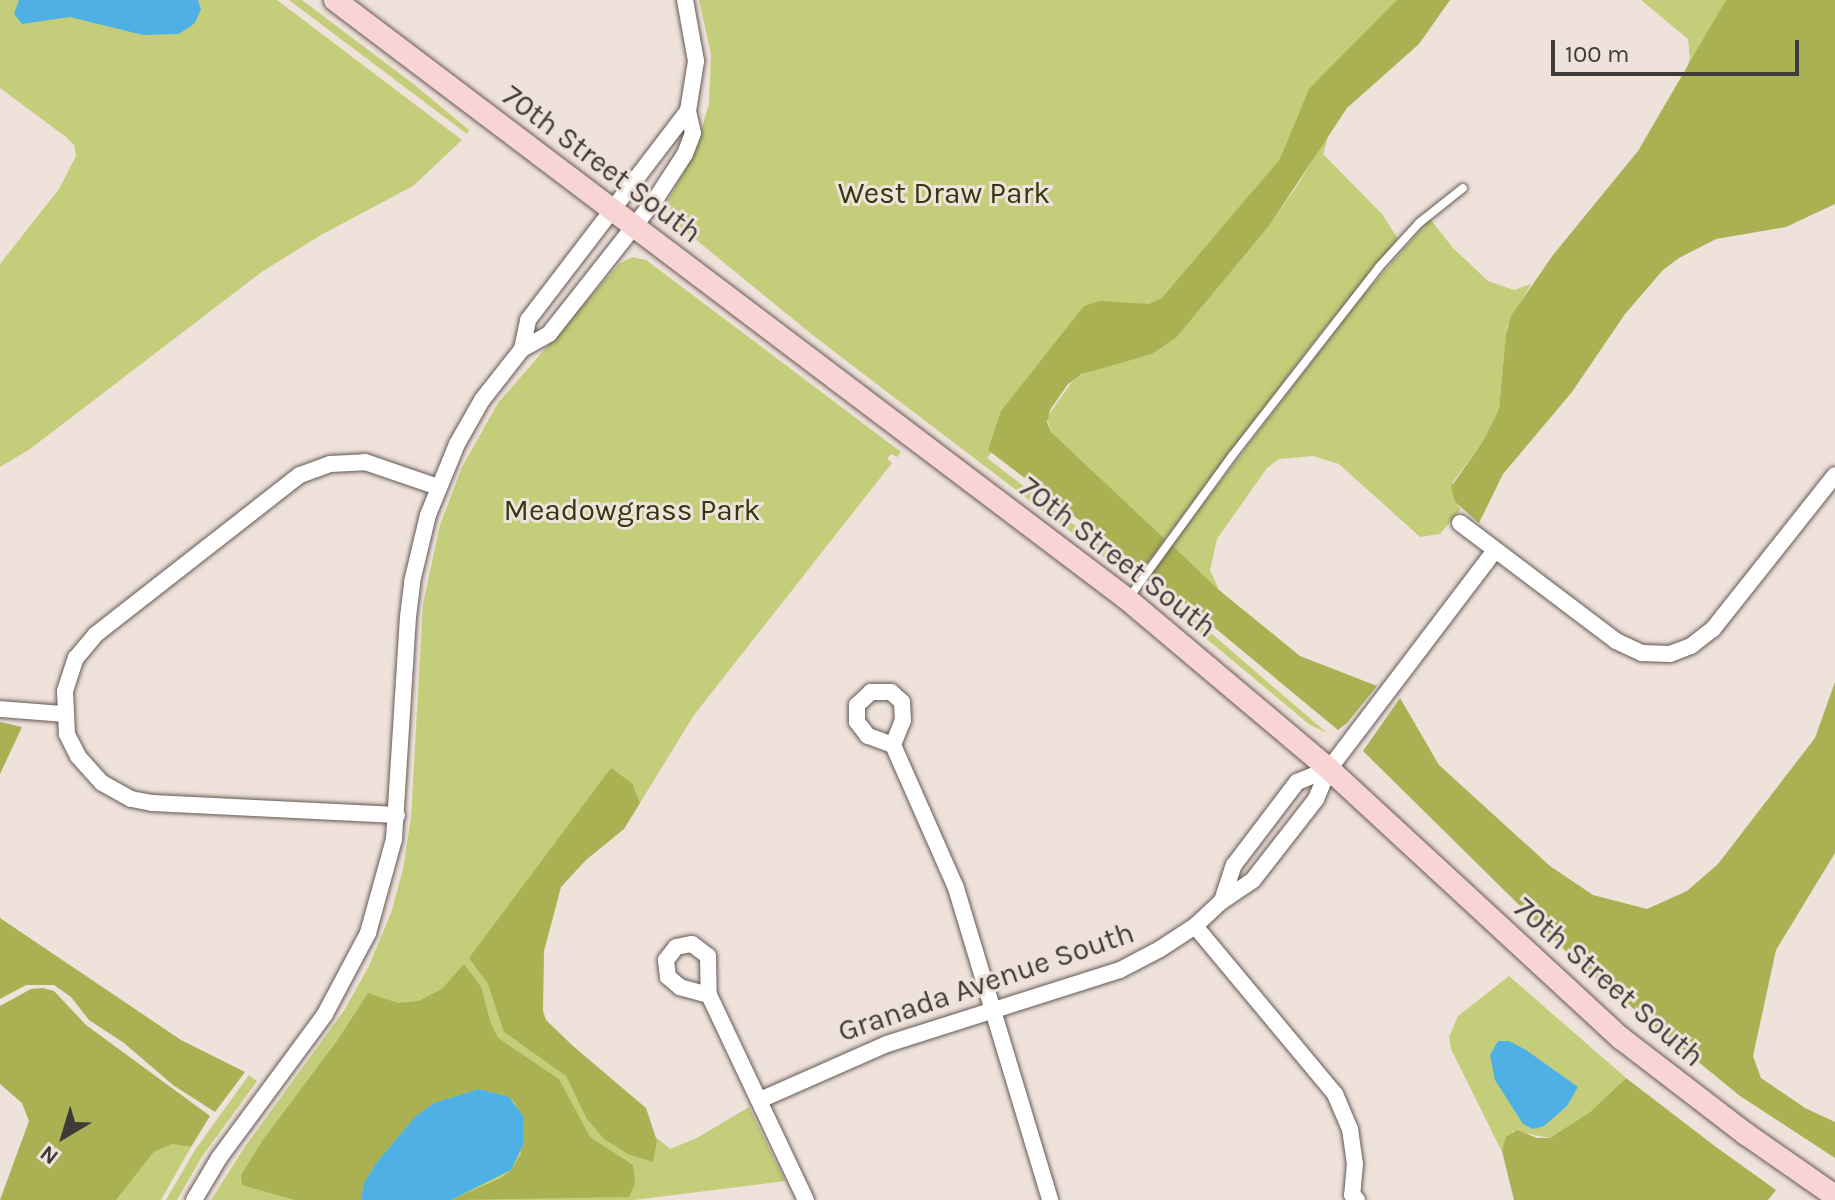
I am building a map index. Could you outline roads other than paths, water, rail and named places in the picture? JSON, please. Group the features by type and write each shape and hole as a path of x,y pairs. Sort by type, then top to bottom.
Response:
{"main road":[{"name":"70th Street South","path":"335,0 1127,599 1329,769 1622,1039 1734,1125 1835,1196"}],"street":[{"path":"194,1200 233,1137 319,1023 352,967 381,895 397,815 412,582 438,487 474,412 522,349 549,334 635,226 685,154 693,133 688,111 696,61 685,0"},
{"path":"522,349 528,320 688,111"},
{"path":"397,815 152,803 131,799 102,783 84,764 71,743 64,714 65,691 71,668 95,635 292,480 316,468 355,461 387,466 438,487"},
{"path":"1460,523 1616,641 1642,653 1675,653 1691,646 1713,629 1835,475"},
{"name":"Granada Avenue South","path":"760,1100 872,1049 1120,970 1195,926 1222,901 1253,880 1316,799 1329,769 1495,550"},
{"path":"0,709 64,714"},
{"path":"893,745 948,865 1050,1200"},
{"name":"Granada Avenue South","path":"1222,901 1234,865 1297,782 1329,769"},
{"path":"1195,926 1331,1088 1346,1117 1353,1146 1349,1198"},
{"path":"709,995 806,1200"}],"lane":[{"path":"1127,599 1232,456 1379,267 1419,223 1463,188"}],"water":[{"path":"19,0 198,0 201,9 195,23 179,34 143,35 70,17 22,24 14,14"},
{"path":"1498,1041 1509,1041 1526,1050 1578,1087 1567,1106 1544,1126 1533,1129 1523,1124 1495,1080 1490,1055"},
{"path":"479,1089 509,1097 523,1116 523,1145 511,1170 451,1200 361,1200 364,1183 377,1162 415,1117 434,1103"}],"park label":[{"name":"West Draw Park","path":"944,193"},
{"name":"Meadowgrass Park","path":"632,510"}]}
